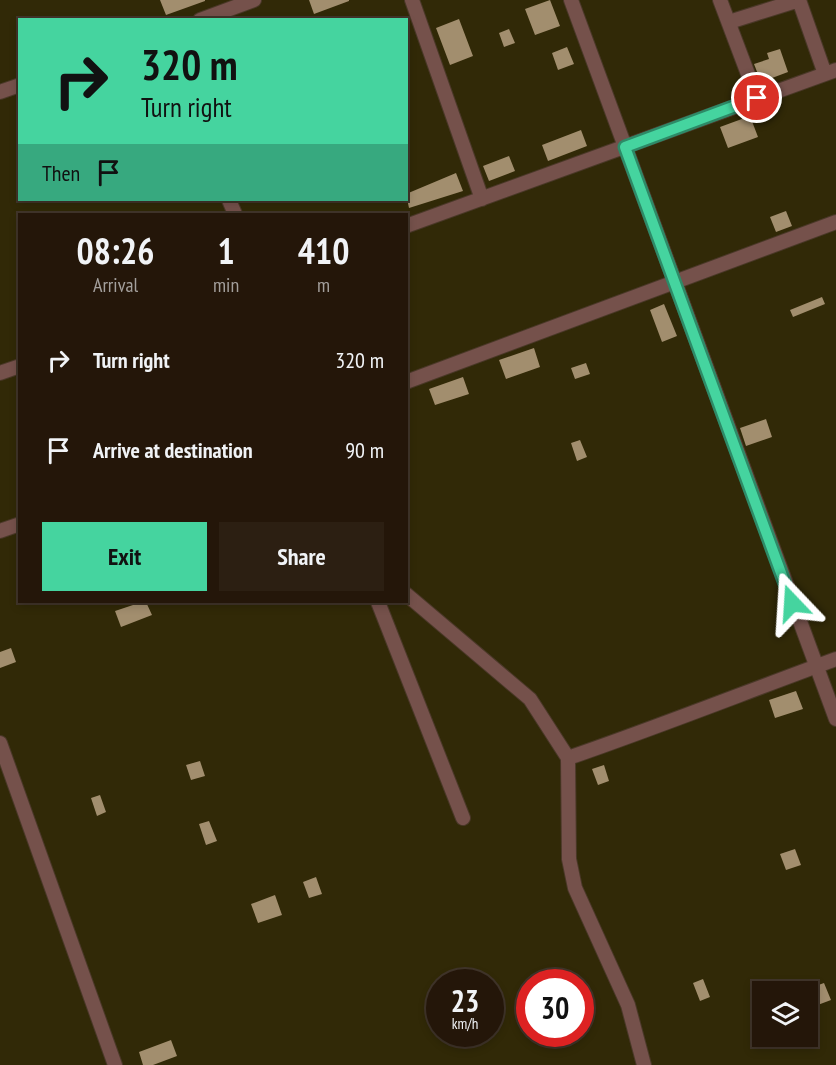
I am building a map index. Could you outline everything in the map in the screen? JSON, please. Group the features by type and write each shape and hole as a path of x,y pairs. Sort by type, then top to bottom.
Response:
{"street":[{"path":"205,18 254,0"},
{"path":"412,0 482,199"},
{"path":"571,0 836,719"},
{"path":"720,0 757,98"},
{"path":"408,225 831,72 799,0 729,22"},
{"path":"0,92 18,86"},
{"path":"408,381 836,222"},
{"path":"0,373 18,367"},
{"path":"0,531 18,525"},
{"path":"408,596 530,699 568,758 569,860 575,888 628,1005 644,1065"},
{"path":"378,603 463,818"},
{"path":"568,758 678,720 836,659"},
{"path":"0,743 115,1065"}],"sand":[{"path":"0,0 836,0 836,1065 0,1065"}],"building":[{"path":"160,0 205,0 205,1 166,15"},
{"path":"309,0 349,0 349,1 314,14"},
{"path":"550,0 560,26 535,35 525,9"},
{"path":"459,19 473,56 450,65 436,28"},
{"path":"509,29 515,43 504,47 499,33"},
{"path":"567,47 574,64 558,70 552,53"},
{"path":"780,49 788,72 761,82 754,64 769,59 767,53"},
{"path":"750,116 758,137 728,148 720,127"},
{"path":"581,130 587,146 548,161 542,145"},
{"path":"509,156 515,171 489,181 483,166"},
{"path":"456,173 463,191 409,208 408,193"},
{"path":"786,211 792,226 776,232 770,217"},
{"path":"822,297 825,304 793,317 790,310"},
{"path":"664,304 677,336 662,342 650,310"},
{"path":"534,348 540,367 506,379 499,360"},
{"path":"586,363 590,374 575,379 571,368"},
{"path":"463,377 469,394 435,405 429,389"},
{"path":"766,419 772,437 746,446 740,428"},
{"path":"580,440 587,457 577,461 571,443"},
{"path":"139,603 146,603 152,615 121,627 115,611"},
{"path":"11,648 16,662 0,668 0,652"},
{"path":"796,691 803,709 775,718 769,700"},
{"path":"200,761 205,776 191,780 186,765"},
{"path":"604,765 609,781 598,785 592,769"},
{"path":"100,795 106,812 97,816 91,798"},
{"path":"209,821 217,841 206,845 199,824"},
{"path":"795,849 801,865 786,870 780,854"},
{"path":"316,877 322,894 309,898 303,882"},
{"path":"275,895 282,915 258,923 251,904"},
{"path":"703,979 710,997 700,1001 693,983"},
{"path":"824,983 831,1000 818,1005 818,985"},
{"path":"171,1040 177,1056 153,1065 143,1065 139,1052"}],"route":[{"path":"757,98 625,147 792,603"}]}
